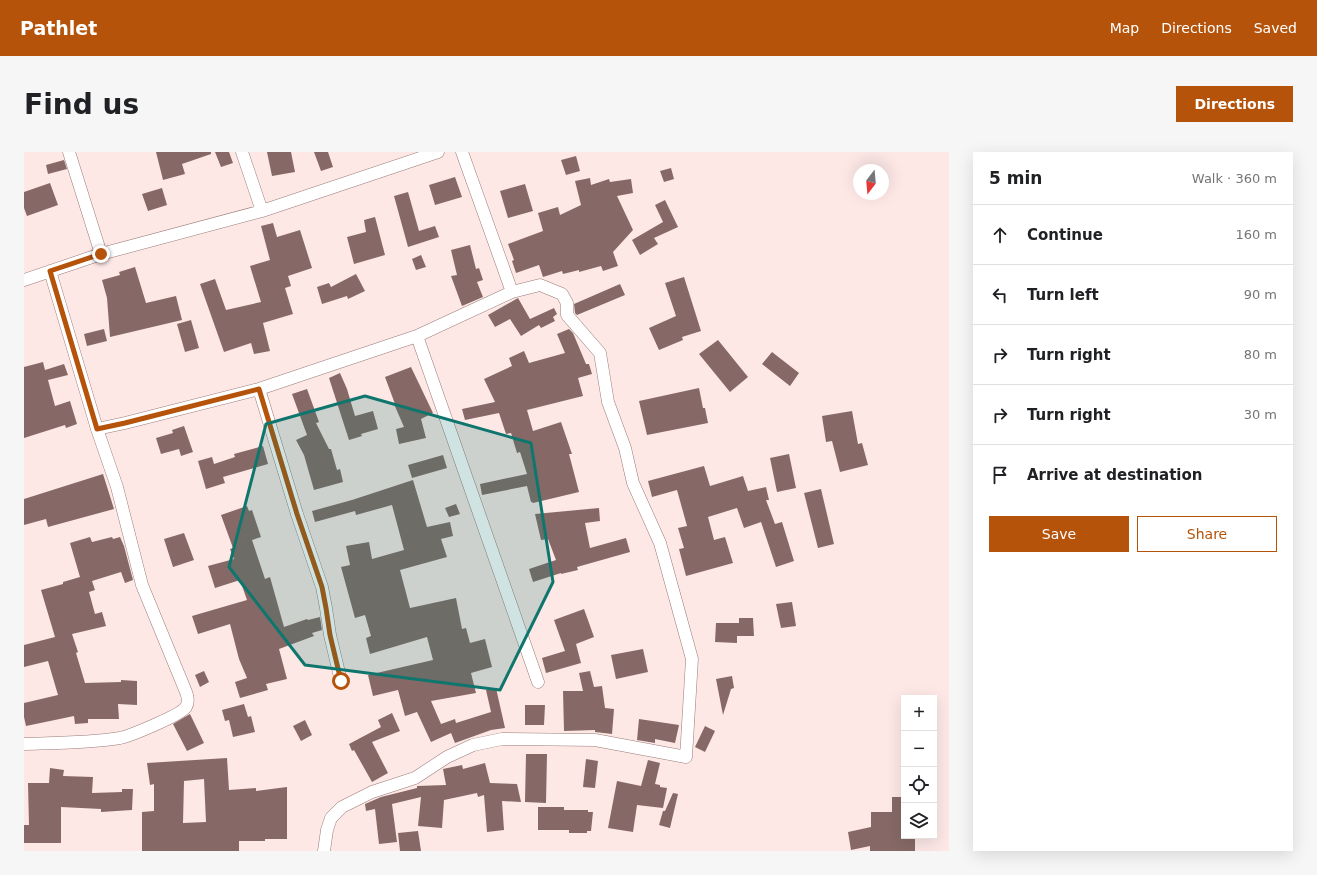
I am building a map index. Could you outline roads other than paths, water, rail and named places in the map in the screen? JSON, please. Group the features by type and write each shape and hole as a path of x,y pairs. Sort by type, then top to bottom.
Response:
{"street":[{"path":"69,152 101,254"},
{"path":"242,152 262,211"},
{"path":"24,280 101,254 262,211 418,155 438,152"},
{"path":"462,152 512,292"},
{"path":"24,744 121,738 171,718 186,708 188,699 142,585 117,487 97,429 50,271"},
{"path":"97,429 259,389 417,336 512,292 540,285 562,294 567,303 567,314 600,353 608,402 625,448 633,483 660,543 692,659 686,757 595,740 502,739 473,745 447,757 415,778 372,792 342,807 331,818 327,830 324,851"},
{"path":"417,336 538,682"},
{"path":"259,389 297,514 322,587 330,635 341,681"}]}
